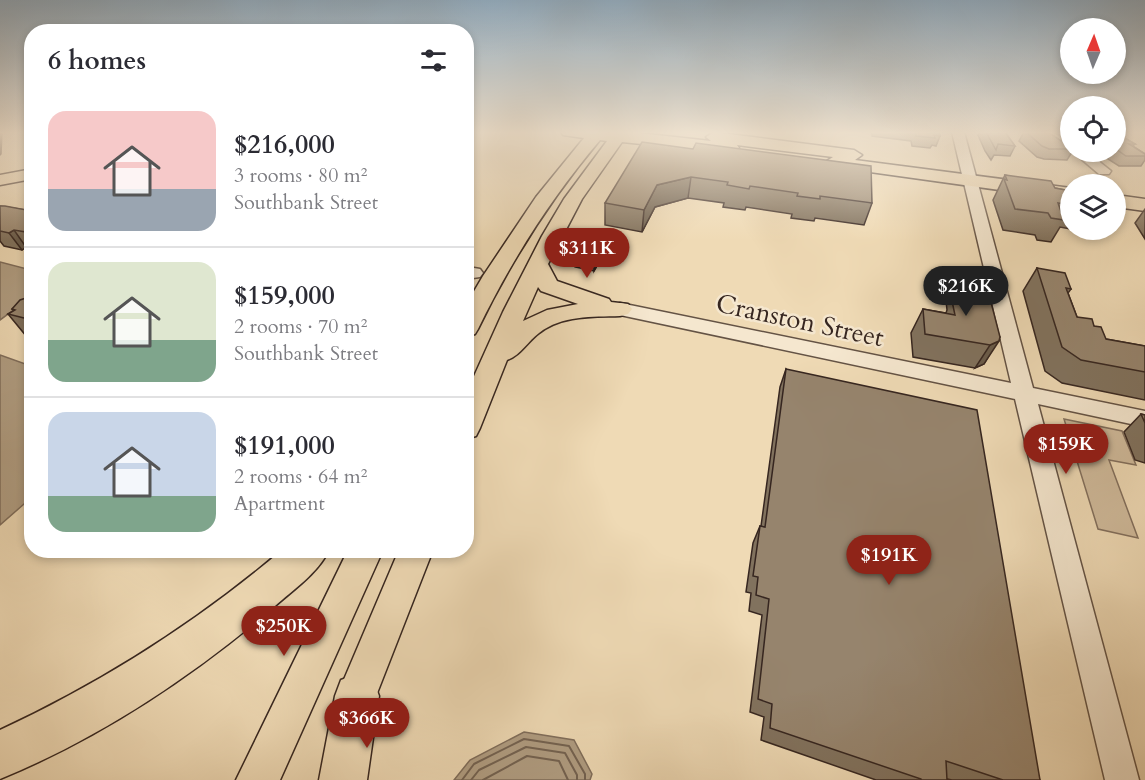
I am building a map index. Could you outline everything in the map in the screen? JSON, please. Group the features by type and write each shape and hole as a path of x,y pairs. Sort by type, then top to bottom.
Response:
{"highway":[{"path":"0,755 71,719 149,674 226,621 301,558"},
{"path":"343,780 357,696"}],"main road":[{"path":"474,283 507,255 558,179 570,168"},
{"path":"474,409 538,265 589,168"},
{"path":"911,168 1060,183"},
{"path":"921,168 1060,192"},
{"path":"0,180 24,176"},
{"path":"1126,191 1145,194"},
{"path":"1126,202 1145,205"},
{"path":"474,283 487,269 507,255"},
{"path":"538,265 543,279 549,286 577,297 620,309"},
{"path":"492,366 530,326 545,318 583,310 620,309"},
{"path":"258,780 362,558"},
{"path":"321,780 413,558"}],"street":[{"path":"966,168 1122,780"},
{"path":"1101,168 1104,171"},
{"name":"Cranston Street","path":"620,309 1145,419"}],"shaded area":[{"path":"1064,419 1122,431 1136,465 1109,460 1138,538 1098,529"}],"water":[{"path":"0,262 24,268 24,302 0,320"},
{"path":"0,355 24,364 24,504 0,525"},
{"path":"524,732 574,740 592,774 590,780 454,780 470,760"}],"building":[{"path":"626,168 871,168 872,203 820,196 820,199 797,196 798,193 750,186 749,189 727,185 728,182 691,177 657,185 644,210 605,203"},
{"path":"1005,175 1051,181 1055,188 1060,189 1060,203 1058,203 1060,219 1051,218 1048,213 1015,209 1004,179 1007,180"},
{"path":"0,206 24,210 24,232 0,231"},
{"path":"583,242 602,245 594,259 575,255"},
{"path":"1037,268 1065,273 1071,289 1066,288 1077,317 1092,319 1094,326 1101,327 1106,339 1145,346 1145,372 1081,360 1062,347"},
{"path":"958,278 986,283 1000,337 999,341 990,345 925,334 923,309 955,315 952,301 962,302"},
{"path":"24,299 24,318 8,314 15,310 12,309"},
{"path":"786,369 977,410 1040,780 1003,780 946,761 947,780 921,780 770,728 772,704 758,699 769,599 756,595 758,577 753,576 760,526 765,527"}]}
